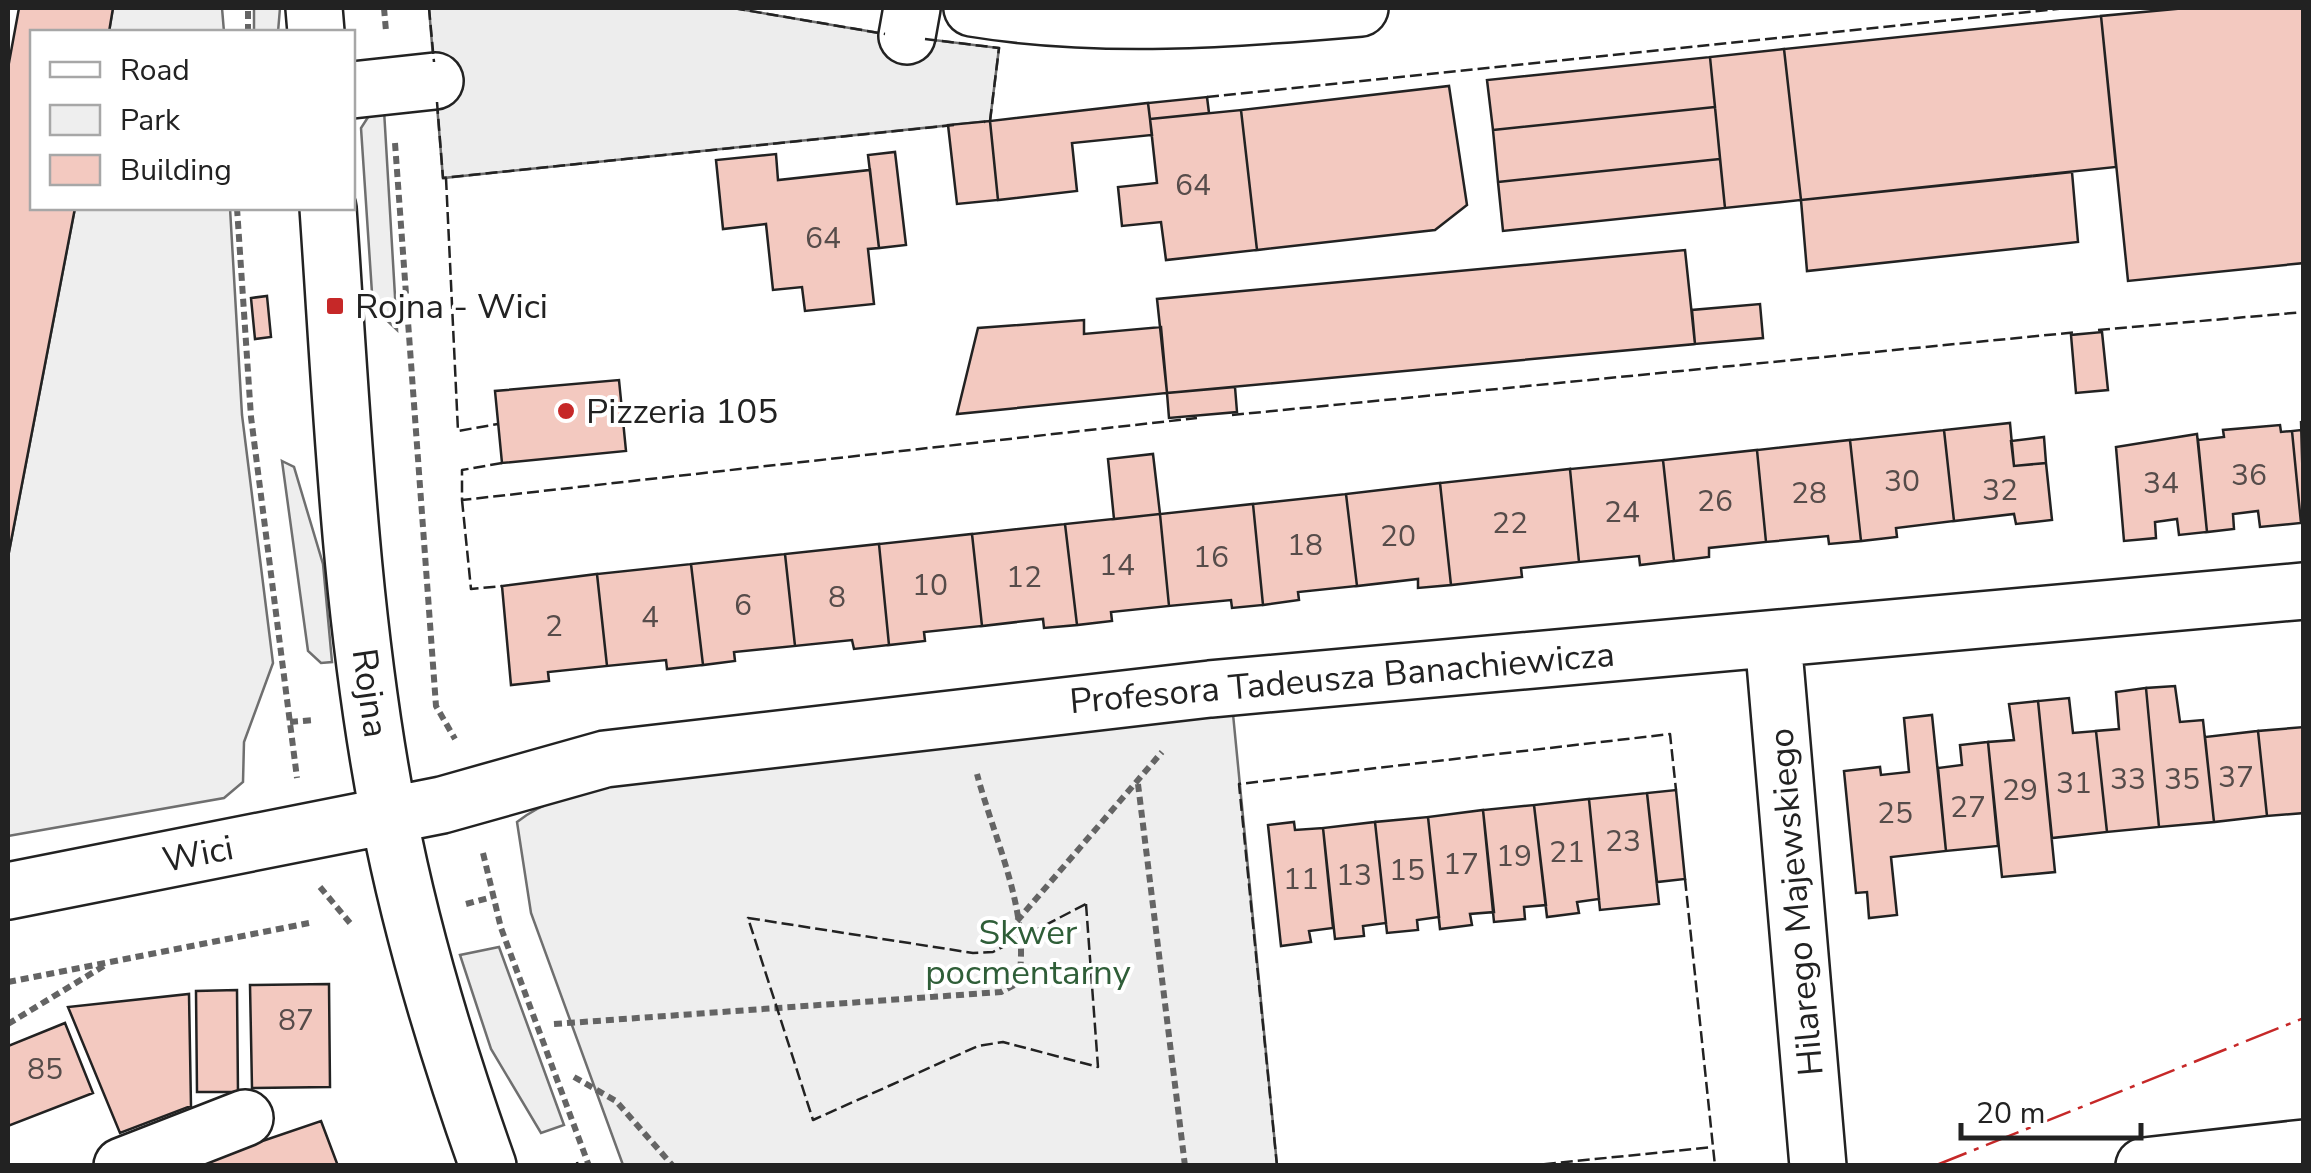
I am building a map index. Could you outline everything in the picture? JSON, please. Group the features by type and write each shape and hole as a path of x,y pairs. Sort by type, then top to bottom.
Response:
{"street":[{"path":"998,10 1180,21 1360,8"},
{"name":"Rojna","path":"328,210 354,556 388,816 418,949 488,1166"},
{"name":"Profesora Tadeusza Banachiewicza","path":"388,816 442,806 605,759 961,715 2304,591"},
{"name":"Hilarego Majewskiego","path":"1773,639 1818,1166"},
{"name":"Wici","path":"8,891 388,816"},
{"path":"122,1166 244,1118"},
{"path":"2144,1166 2304,1148"}],"path":[{"path":"384,8 393,86 436,706"},
{"path":"236,210 251,418 298,788"},
{"path":"1016,922 1138,784 1210,689"},
{"path":"554,1024 1001,992 1018,984 1022,965 1008,871 989,822 961,715"},
{"path":"1138,784 1185,1166"},
{"path":"481,844 492,897 590,1166"},
{"path":"316,880 358,933"},
{"path":"8,982 309,923"},
{"path":"8,1024 113,961"},
{"path":"574,1076 616,1102 673,1166"}],"green space":[{"path":"113,8 222,8 224,30 109,30"},
{"path":"254,8 280,8 278,30 254,30"},
{"path":"384,110 397,330 375,309 372,293 361,128 372,111"},
{"path":"75,210 230,210 242,415 273,663 244,742 243,782 224,798 8,836 8,557"},
{"path":"282,461 294,467 323,564 332,662 321,663 308,651"},
{"name":"Skwer pocmentarny","path":"1233,714 1277,1165 623,1165 531,913 517,822 558,800 635,779"},
{"path":"499,947 564,1125 541,1133 491,1049 460,955"}],"shaded area":[{"path":"429,8 733,8 885,34 999,48 990,121 443,178"}],"building":[{"path":"19,8 113,8 109,30 30,30 30,210 75,210 8,557 8,68"},
{"path":"2186,8 2304,8 2304,263 2128,281 2101,16"},
{"path":"2101,16 2116,167 1801,200 1784,49"},
{"path":"1784,49 1801,200 1725,208 1710,57"},
{"path":"1710,57 1715,107 1493,130 1487,80"},
{"path":"1449,86 1467,205 1435,230 1257,250 1241,110"},
{"path":"1207,97 1209,113 1150,119 1148,103"},
{"path":"1148,103 1152,135 1072,143 1077,191 998,200 990,121"},
{"path":"1715,107 1720,159 1498,182 1493,130"},
{"path":"1241,110 1257,250 1166,260 1161,222 1122,226 1118,187 1157,183 1150,119"},
{"path":"990,121 998,200 957,204 948,125"},
{"path":"895,152 906,245 879,248 868,155"},
{"path":"776,154 778,180 870,170 879,248 868,249 874,304 805,311 802,287 773,290 766,224 723,229 716,160"},
{"path":"1720,159 1725,208 1503,231 1498,182"},
{"path":"2072,172 2078,242 1807,271 1801,200"},
{"path":"1685,250 1695,344 1167,393 1157,299"},
{"path":"267,296 271,337 255,339 251,298"},
{"path":"1760,304 1763,338 1695,344 1692,310"},
{"path":"1084,320 1084,334 1161,327 1167,393 957,414 978,328"},
{"path":"2102,332 2108,390 2076,393 2071,335"},
{"path":"619,380 626,451 502,463 495,391"},
{"path":"1235,387 1237,412 1169,418 1167,393"},
{"path":"2010,423 2014,466 2046,463 2052,520 2016,524 2014,514 1954,521 1944,430"},
{"path":"2280,425 2281,432 2292,431 2301,523 2260,527 2258,511 2233,514 2234,529 2207,532 2198,440 2224,437 2223,430"},
{"path":"1944,430 1954,521 1896,528 1897,537 1861,541 1850,440"},
{"path":"2301,430 2304,523 2292,431"},
{"path":"2197,434 2207,532 2179,535 2177,519 2155,522 2156,538 2124,541 2116,447"},
{"path":"2044,437 2046,463 2014,466 2011,441"},
{"path":"1850,440 1861,541 1829,544 1828,536 1766,542 1757,450"},
{"path":"1757,450 1766,542 1709,548 1709,557 1674,561 1663,460"},
{"path":"1153,454 1160,514 1114,519 1108,459"},
{"path":"1663,460 1674,561 1640,565 1639,556 1579,562 1570,469"},
{"path":"1570,469 1579,562 1521,568 1522,577 1451,585 1440,483"},
{"path":"1440,483 1451,585 1418,588 1418,579 1357,586 1346,494"},
{"path":"1346,494 1357,586 1298,592 1299,600 1263,605 1253,504"},
{"path":"1253,504 1263,605 1232,608 1231,600 1169,606 1160,514"},
{"path":"1160,514 1169,606 1111,612 1112,621 1077,625 1065,524"},
{"path":"1065,524 1077,625 1044,628 1043,619 982,626 972,534"},
{"path":"972,534 982,626 924,632 925,641 889,645 879,544"},
{"path":"879,544 889,645 854,649 852,640 795,646 785,554"},
{"path":"785,554 795,646 734,652 735,661 703,665 691,564"},
{"path":"691,564 703,665 667,669 666,660 607,666 597,574"},
{"path":"597,574 607,666 548,672 549,681 511,685 502,586"},
{"path":"2175,686 2180,722 2203,720 2214,822 2159,827 2146,688"},
{"path":"2146,688 2159,827 2107,832 2096,731 2119,729 2116,692"},
{"path":"2069,698 2073,733 2096,731 2107,832 2052,838 2038,701"},
{"path":"2038,701 2055,872 2002,877 1988,742 2014,740 2009,704"},
{"path":"1932,715 1946,851 1891,857 1897,915 1869,918 1867,892 1856,893 1844,771 1880,767 1881,775 1909,772 1904,718"},
{"path":"2304,727 2304,813 2267,816 2258,731"},
{"path":"2258,731 2267,816 2214,822 2205,737"},
{"path":"1988,742 1998,846 1946,851 1938,768 1962,765 1960,745"},
{"path":"1676,790 1685,879 1657,882 1647,793"},
{"path":"1647,793 1659,904 1600,910 1589,799"},
{"path":"1589,799 1599,899 1577,902 1579,913 1547,917 1534,805"},
{"path":"1534,805 1546,905 1524,907 1525,919 1494,922 1483,810"},
{"path":"1483,810 1494,912 1470,914 1472,925 1440,929 1428,817"},
{"path":"1428,817 1439,917 1417,920 1418,930 1387,933 1375,822"},
{"path":"1294,822 1295,830 1323,828 1333,928 1309,931 1311,942 1281,946 1268,825"},
{"path":"1375,822 1386,923 1363,926 1364,936 1335,939 1323,828"},
{"path":"329,984 330,1087 252,1088 250,985"},
{"path":"237,990 238,1092 197,1092 196,991"},
{"path":"189,994 191,1106 120,1133 68,1007"},
{"path":"65,1023 93,1093 8,1126 8,1046"},
{"path":"321,1121 338,1166 202,1166 201,1162"}],"fence":[{"path":"429,8 434,62"},
{"path":"733,8 885,34"},
{"path":"1207,97 2067,8"},
{"path":"925,39 999,48 990,121 984,122"},
{"path":"437,102 443,178 954,125"},
{"path":"446,178 458,431 498,424"},
{"path":"2098,330 2304,312"},
{"path":"1232,415 2078,332"},
{"path":"502,463 462,470 462,500 1197,418"},
{"path":"462,500 471,589 502,586"},
{"path":"1277,1166 1239,784 1670,734 1676,790"},
{"path":"1685,879 1715,1166"},
{"path":"1086,904 1098,1067 1003,1042 978,1046 813,1120 748,918 973,953 993,952 1086,904"},
{"path":"1527,1166 1713,1147"},
{"path":"577,1162 578,1166"}],"power":[{"path":"1934,1166 2304,1018"}],"place":[{"name":"Rojna - Wici","path":"335,306"},
{"name":"Pizzeria 105","path":"566,411"}]}
